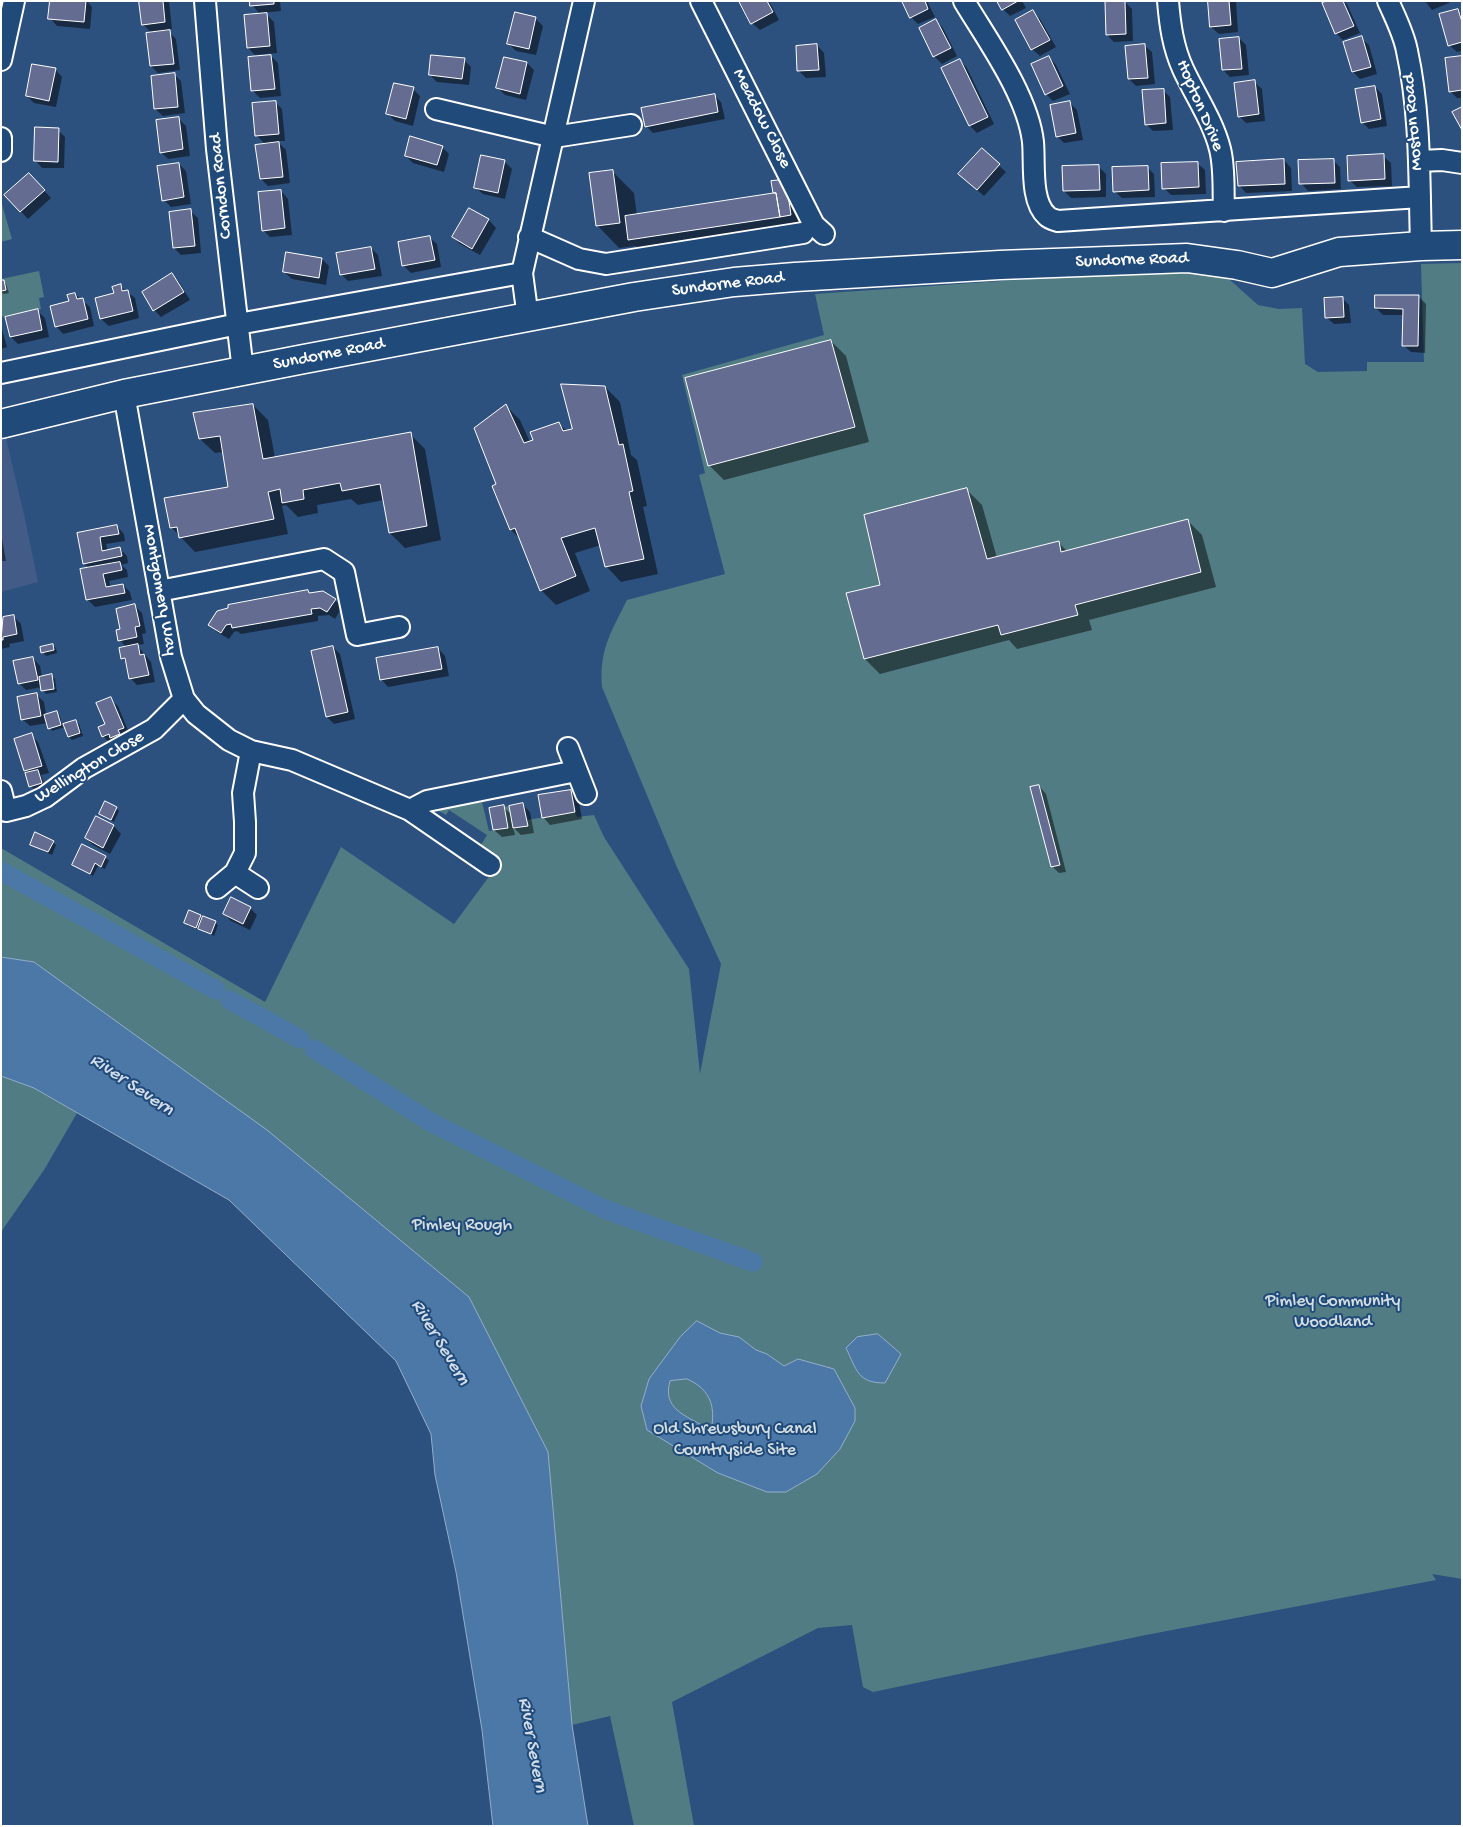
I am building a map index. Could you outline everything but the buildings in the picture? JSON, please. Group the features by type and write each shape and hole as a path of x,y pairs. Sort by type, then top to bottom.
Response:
{"main road":[{"name":"Sundorne Road","path":"1,424 124,394 684,289 794,276 1000,265 1187,258 1237,265 1272,273 1339,252 1462,245"}],"street":[{"path":"1,60 14,1"},
{"name":"Corndon Road","path":"205,1 217,149 243,371"},
{"path":"528,318 522,273 584,1"},
{"name":"Meadow Close","path":"701,1 814,225 824,234"},
{"path":"964,1 1008,76 1027,116 1033,142 1034,185 1040,204 1047,216 1058,221 1420,196"},
{"name":"Hopton Drive","path":"1168,1 1172,38 1182,68 1211,124 1220,150 1224,211"},
{"name":"Moston Road","path":"1388,1 1407,50 1418,134 1421,246"},
{"path":"436,109 554,137 631,125"},
{"path":"1,138 1,151"},
{"path":"1419,161 1442,160 1462,163"},
{"name":"Sundorne Road","path":"529,237 579,260 606,264 803,233"},
{"path":"1,373 238,324 522,273"},
{"name":"Montgomery Way","path":"124,394 171,657 184,699 196,714 229,740 251,751 292,760 410,810 490,864"},
{"path":"159,591 324,559 344,572 357,635 399,627"},
{"name":"Wellington Close","path":"1,791 3,812 26,806 45,797 84,768 154,729 184,699"},
{"path":"568,748 586,794"},
{"path":"217,888 235,873 245,853 243,793 251,751"},
{"path":"410,810 427,801 576,771"},
{"path":"235,873 258,888"}],"shaded area":[{"path":"5,434 38,582 1,592 1,435"}],"green space":[{"path":"1,201 12,239 1,242"},
{"path":"1462,263 1462,1579 1432,1574 1436,1580 1146,1635 873,1692 863,1687 852,1625 818,1628 672,1702 694,1826 634,1826 610,1716 572,1725 548,1452 34,962 1,957 1,848 265,1002 341,847 454,924 502,859 481,845 487,835 449,810 446,815 436,809 482,802 489,831 508,828 504,807 509,806 513,828 528,826 527,820 575,812 577,817 594,815 604,837 689,969 700,1074 721,964 676,865 602,687 604,652 627,600 725,574 699,475 705,473 682,375 824,335 815,294 1173,269 1221,272 1258,305 1279,309 1302,308 1305,364 1318,372 1367,371 1367,362 1424,362 1421,264"},
{"path":"39,271 44,297 39,298 41,309 1,317 1,279"},
{"path":"1,1076 34,1088 77,1113 44,1170 1,1232"}],"water":[{"name":"River Severn","path":"1,957 34,962 267,1130 469,1297 548,1452 572,1725 588,1826 493,1826 482,1730 456,1572 435,1475 431,1434 396,1361 229,1200 34,1088 1,1076"},
{"path":"697,1321 720,1333 739,1337 756,1350 767,1354 784,1366 798,1359 834,1369 855,1408 855,1421 840,1449 817,1474 786,1492 767,1492 718,1473 647,1430 641,1406 649,1379 680,1337","holes":["687,1379 705,1392 711,1403 712,1425 705,1427 683,1415 672,1405 668,1391 670,1381"]},
{"path":"878,1334 901,1354 885,1383 869,1381 863,1378 856,1369 846,1348 857,1337"}],"waterway":[{"path":"1,871 216,990"},
{"path":"230,1000 300,1039"},
{"path":"314,1049 434,1124 604,1209 753,1262"}],"park label":[{"name":"Pimley Rough","path":"462,1226"},
{"name":"Pimley Community Woodland","path":"1333,1312"},
{"name":"Old Shrewsbury Canal Countryside Site","path":"735,1440"}]}
